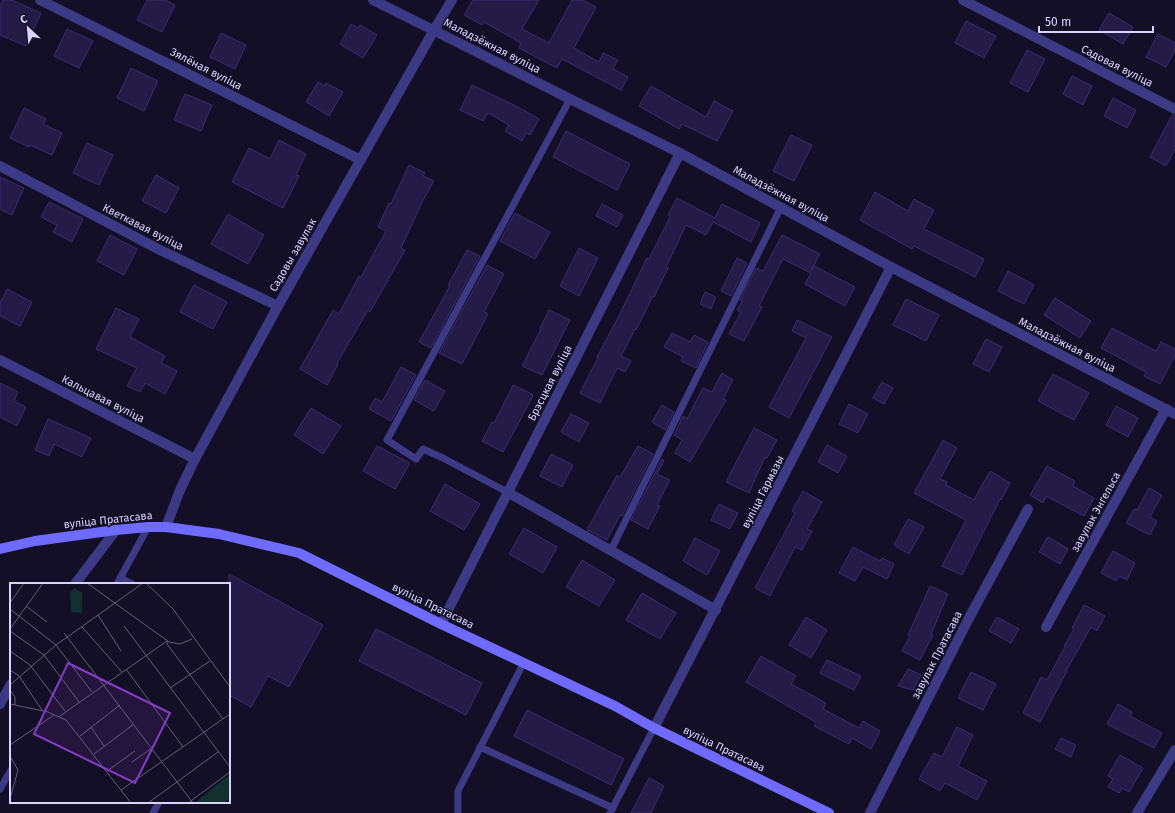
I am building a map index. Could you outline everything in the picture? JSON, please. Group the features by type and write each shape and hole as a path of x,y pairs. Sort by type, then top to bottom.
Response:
{"main road":[{"name":"вуліца Пратасава","path":"0,549 35,541 116,530 166,527 220,534 299,553 523,664 615,706 654,728 829,813"}],"street":[{"name":"Зялёная вуліца","path":"40,0 361,160"},
{"name":"Маладзёжная вуліца","path":"373,0 570,100 680,153 891,267 1171,411"},
{"name":"Садовы завулак","path":"166,527 180,490 195,459 278,306 452,0"},
{"name":"Садовая вуліца","path":"963,0 1175,109"},
{"name":"Брэсцкая вуліца","path":"441,624 680,153"},
{"name":"Кветкавая вуліца","path":"0,166 160,250 278,306"},
{"name":"вуліца Гармазы","path":"654,728 891,267"},
{"name":"Кальцавая вуліца","path":"0,360 195,459"},
{"name":"завулак Энгельса","path":"1046,627 1171,411"},
{"path":"508,492 716,610"},
{"name":"завулак Пратасава","path":"870,813 969,618 1028,509"},
{"path":"76,583 116,530"},
{"path":"0,704 10,686"},
{"path":"1137,813 1175,750"}],"lane":[{"path":"508,492 423,449 416,459 387,440 570,100"},
{"path":"611,550 781,207"},
{"path":"119,581 148,527"},
{"path":"458,813 458,791 523,664"},
{"path":"480,747 611,810 654,728"},
{"path":"0,789 10,772"},
{"path":"153,813 158,803"}],"building":[{"path":"3,0 12,0 41,13 26,46 0,35 0,6"},
{"path":"147,0 165,0 175,5 162,32 137,20"},
{"path":"473,0 539,0 522,29 549,43 572,0 582,0 596,7 574,48 599,62 603,53 618,60 613,69 628,77 621,90 562,59 557,68 519,48 521,43 484,22 482,25 464,15"},
{"path":"1109,13 1133,27 1123,44 1099,30"},
{"path":"966,21 996,36 984,58 955,43"},
{"path":"351,24 358,28 360,25 377,35 363,58 340,44"},
{"path":"67,29 93,41 79,68 54,56"},
{"path":"221,33 246,45 235,69 210,57"},
{"path":"1158,34 1175,43 1175,50 1166,67 1146,57"},
{"path":"1027,50 1045,59 1028,92 1010,83"},
{"path":"131,68 158,81 144,111 117,98"},
{"path":"1072,76 1092,86 1083,105 1063,94"},
{"path":"318,82 325,86 326,83 343,92 329,116 306,102"},
{"path":"472,85 539,119 530,135 526,133 522,141 505,131 509,125 488,113 483,121 460,110"},
{"path":"651,86 706,117 714,101 733,111 717,141 682,124 679,129 639,106"},
{"path":"185,94 212,105 201,131 174,120"},
{"path":"1113,98 1136,110 1127,128 1104,116"},
{"path":"24,108 46,119 43,124 62,133 52,155 30,145 29,147 10,138"},
{"path":"1172,115 1175,115 1175,149 1166,166 1150,157"},
{"path":"566,131 630,164 617,190 553,157"},
{"path":"791,135 812,145 794,181 773,171"},
{"path":"279,140 306,154 296,175 299,176 283,208 232,182 249,148 270,159"},
{"path":"87,143 113,155 99,185 73,173"},
{"path":"409,165 425,173 423,176 434,181 423,200 401,248 405,250 370,312 368,310 337,363 338,364 327,385 300,369 333,310 339,314 359,276 361,277 386,231 378,227 389,203 391,204"},
{"path":"156,175 179,188 166,213 142,201"},
{"path":"0,177 24,188 12,215 0,209"},
{"path":"875,192 908,211 914,199 934,210 924,229 984,259 975,277 914,246 912,249 860,220"},
{"path":"677,198 715,218 722,204 760,223 751,242 713,222 706,235 686,225 666,267 668,268 654,297 653,296 621,356 631,361 625,372 617,368 600,403 580,393 647,258 649,259 670,217 668,215"},
{"path":"49,202 83,219 72,242 53,232 57,225 41,217"},
{"path":"602,204 623,215 617,227 596,216"},
{"path":"515,213 550,232 535,259 500,241"},
{"path":"228,214 264,235 248,264 211,244"},
{"path":"110,235 137,249 124,275 97,261"},
{"path":"782,235 820,254 811,271 814,266 855,287 845,306 805,284 811,273 783,259 759,306 762,307 744,341 729,334 741,312 737,310 742,301 740,300 756,268 763,271"},
{"path":"579,248 598,258 579,296 560,286"},
{"path":"467,250 480,256 431,348 419,342 450,286 448,285"},
{"path":"737,258 747,263 731,296 721,291"},
{"path":"487,265 504,274 484,312 488,314 462,364 439,353"},
{"path":"1008,271 1034,285 1024,304 998,291"},
{"path":"194,285 227,302 213,329 180,312"},
{"path":"7,289 32,302 20,326 0,316 0,303"},
{"path":"705,292 716,297 711,309 700,304"},
{"path":"1055,298 1091,321 1080,338 1044,315"},
{"path":"906,299 939,315 926,341 893,325"},
{"path":"116,308 139,319 130,337 165,356 161,363 177,371 165,394 145,383 140,392 127,386 137,368 96,349"},
{"path":"549,310 570,320 542,375 522,366"},
{"path":"797,320 832,337 789,418 769,407 806,338 792,331"},
{"path":"1112,328 1156,351 1161,342 1175,349 1175,355 1160,384 1144,376 1146,372 1101,348"},
{"path":"672,333 690,342 694,335 708,342 696,368 681,361 683,357 664,347"},
{"path":"986,339 1002,347 989,372 973,364"},
{"path":"401,367 416,375 391,421 369,409 375,398 382,402"},
{"path":"722,373 733,380 723,399 726,400 690,462 675,453 682,440 674,435 683,416 687,419 703,388 712,392"},
{"path":"1053,374 1089,393 1074,420 1038,401"},
{"path":"425,380 445,391 434,411 414,400"},
{"path":"882,382 893,388 884,404 873,398"},
{"path":"0,383 18,392 14,401 26,407 17,426 0,417"},
{"path":"513,385 532,394 533,396 503,452 482,441 492,422 494,423"},
{"path":"849,404 868,414 858,433 839,424"},
{"path":"662,405 674,412 665,430 652,422"},
{"path":"1116,406 1138,418 1128,437 1106,425"},
{"path":"311,408 341,426 323,454 294,435"},
{"path":"571,414 589,423 579,442 561,432"},
{"path":"48,419 91,438 82,457 54,444 49,456 35,450"},
{"path":"754,428 777,440 767,458 765,457 749,493 726,482"},
{"path":"943,440 957,448 940,479 947,482 946,485 974,500 990,471 1010,483 1001,500 1000,499 962,575 942,566 966,520 914,493"},
{"path":"827,445 847,456 838,473 818,462"},
{"path":"377,446 410,463 395,489 363,471"},
{"path":"638,446 653,454 622,516 620,515 607,540 587,530 617,475 620,477"},
{"path":"551,454 573,465 562,487 540,476"},
{"path":"662,459 664,461 657,474 670,480 657,505 660,506 648,529 631,520"},
{"path":"1047,466 1075,481 1073,486 1094,498 1084,516 1046,496 1043,503 1030,495"},
{"path":"445,484 480,504 464,530 430,511"},
{"path":"1149,488 1162,495 1150,517 1157,521 1150,535 1126,523 1134,509 1137,510"},
{"path":"803,491 822,502 807,529 812,531 802,550 795,547 770,596 755,588 795,513 792,511"},
{"path":"719,504 738,513 730,529 711,520"},
{"path":"908,519 924,527 909,554 894,545"},
{"path":"524,528 557,547 543,573 509,554"},
{"path":"1048,537 1068,549 1060,564 1039,552"},
{"path":"695,538 720,551 707,575 683,561"},
{"path":"853,547 880,561 882,558 894,564 887,579 863,567 855,581 839,573"},
{"path":"1113,551 1135,563 1127,580 1119,576 1116,581 1101,573"},
{"path":"582,560 615,580 599,606 566,587"},
{"path":"229,574 323,625 289,687 268,676 251,707 230,696"},
{"path":"930,586 948,594 931,634 933,635 920,660 902,651 910,636 908,635"},
{"path":"642,593 676,613 660,639 626,620"},
{"path":"1084,605 1105,616 1097,631 1091,627 1066,671 1040,722 1023,713 1041,677 1047,680 1074,629 1072,628"},
{"path":"806,617 827,630 811,658 789,645"},
{"path":"997,617 1019,629 1011,643 989,631"},
{"path":"376,629 482,683 466,715 359,661"},
{"path":"761,656 796,676 791,684 826,703 823,709 859,728 863,721 880,731 871,749 852,738 849,744 814,726 816,722 746,682"},
{"path":"827,660 861,676 854,690 820,673"},
{"path":"908,669 921,675 913,690 898,686"},
{"path":"971,672 996,684 983,710 958,698"},
{"path":"1118,704 1132,712 1130,716 1162,733 1154,748 1107,724"},
{"path":"527,710 624,759 611,785 514,736"},
{"path":"957,727 973,735 958,766 987,781 977,800 945,783 940,791 919,779 934,753 942,757"},
{"path":"1061,738 1076,745 1071,757 1055,749"},
{"path":"1120,755 1143,768 1129,792 1122,788 1119,793 1108,787 1113,779 1108,776"},
{"path":"649,778 664,786 651,813 631,813"}]}
